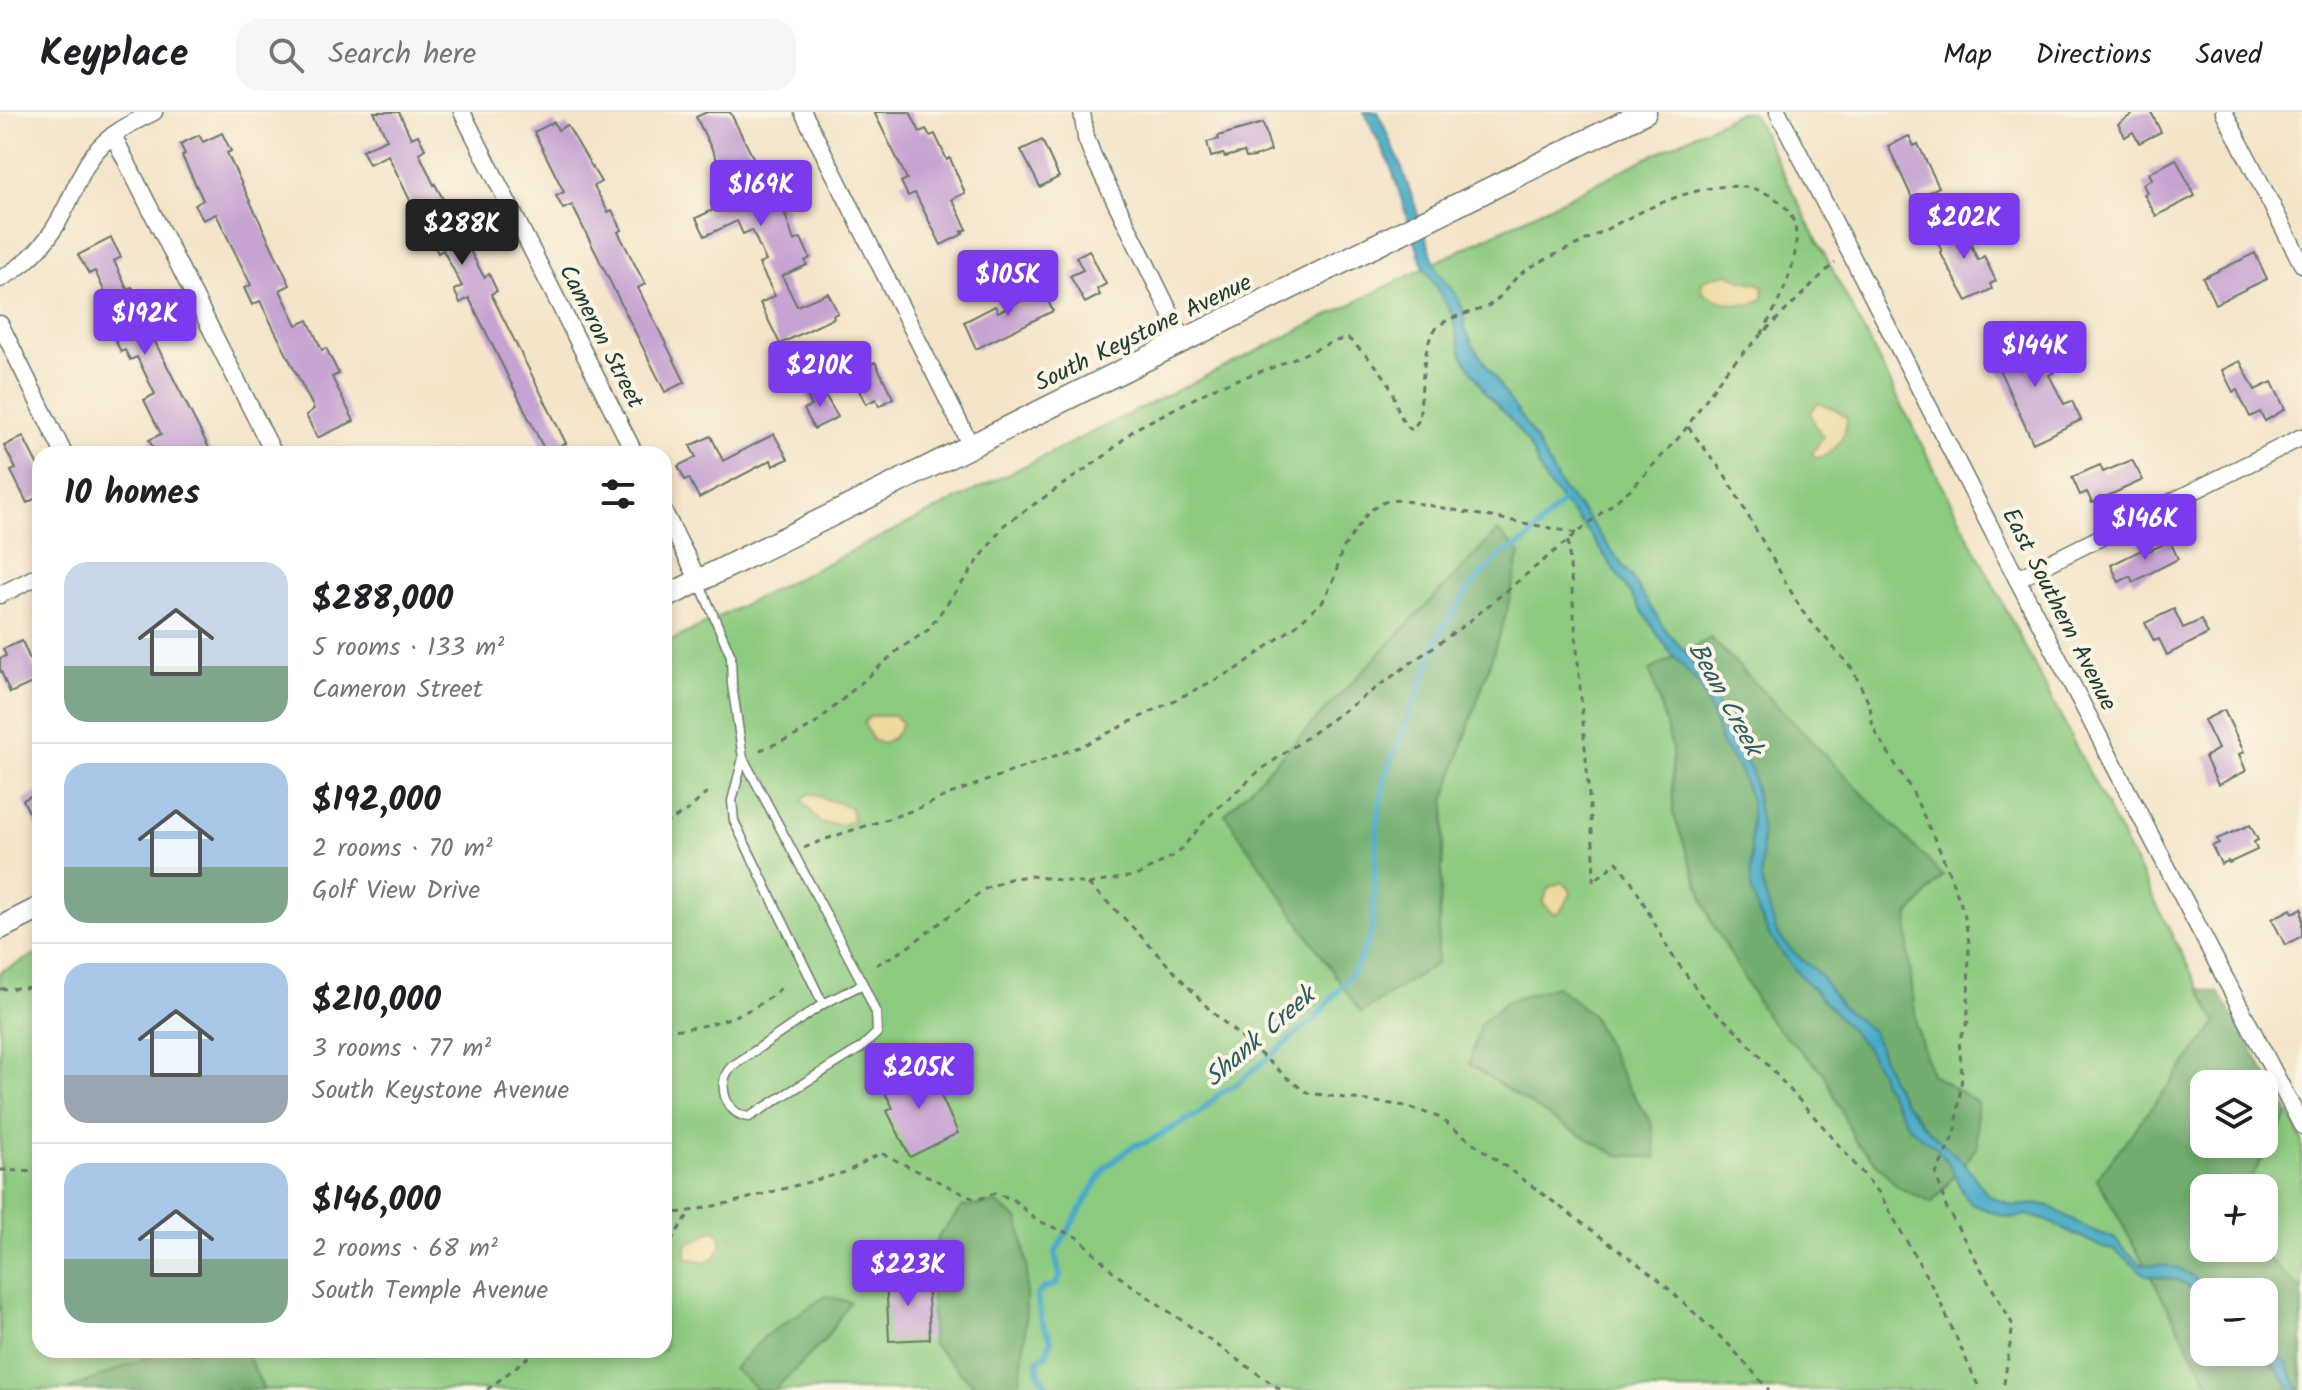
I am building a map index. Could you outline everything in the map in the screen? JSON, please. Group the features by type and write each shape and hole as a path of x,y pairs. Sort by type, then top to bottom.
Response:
{"main road":[{"name":"South Keystone Avenue","path":"672,594 1645,112"},
{"path":"0,928 32,912"}],"street":[{"path":"0,279 27,261 45,240 64,213 91,159 113,135 154,112"},
{"name":"Cameron Street","path":"462,112 631,446"},
{"path":"803,112 971,446"},
{"path":"1082,112 1086,138 1097,165 1184,341"},
{"name":"East Southern Avenue","path":"1778,112 2017,579 2295,1090 2302,1126"},
{"path":"2224,112 2302,264"},
{"path":"113,135 270,446"},
{"path":"0,324 60,446"},
{"path":"2017,579 2302,437"},
{"path":"672,528 699,581"},
{"path":"0,595 32,579"}],"lane":[{"path":"699,581 731,656 743,758 863,984 876,1013 877,1033 861,1048 765,1109 749,1117 741,1116 731,1106 722,1087 724,1075 731,1067 823,1004 863,984"},
{"path":"743,758 732,801 734,821 823,1004"}],"path":[{"path":"760,750 815,724 898,650 928,630 1004,525 1106,455 1135,429 1218,386 1335,341 1349,339 1385,377 1395,394 1402,423 1412,430 1419,420 1429,339 1437,327 1469,311 1490,305 1522,273 1663,201 1693,192 1737,185 1769,194 1793,217 1797,236 1793,263 1779,302 1761,335"},
{"path":"876,965 904,950 985,889 1012,878 1031,876 1088,884 1138,875 1177,854 1209,816 1258,772 1449,636 1633,487 1687,427 1724,373 1837,260"},
{"path":"1687,427 1725,475 1802,611 1853,670 1870,706 1873,728 1912,791 1964,912 1969,943 1968,1021 1959,1040 1962,1076 1956,1130 1936,1174 1946,1207 2013,1325 2003,1390"},
{"path":"804,848 1082,746 1237,669 1294,627 1323,601 1334,579 1342,550 1356,526 1369,511 1384,502 1400,500 1577,533"},
{"path":"1568,541 1594,856 1593,882 1617,862 1632,882 1670,952 1707,1004 1769,1066 1880,1194 1937,1295 1980,1390"},
{"path":"672,819 687,811 710,790"},
{"path":"1088,884 1210,1010 1308,1093 1406,1106 1438,1117 1657,1278 1730,1346 1769,1390"},
{"path":"672,1030 685,1030 733,1015 760,1004 785,985"},
{"path":"0,989 32,987"},
{"path":"672,1212 738,1201 846,1172 881,1153 976,1200 995,1193 1014,1200 1036,1220 1079,1238 1117,1275 1281,1390"},
{"path":"0,1170 32,1172"},
{"path":"672,1239 691,1211"},
{"path":"487,1390 527,1358"}],"green space":[{"path":"1740,112 1752,112 2217,1023 2098,1178 2190,1348 2190,1366 2200,1366 2213,1390 0,1390 0,972 32,956 32,1358 672,1358 672,640"},
{"path":"1498,531 1520,553 1507,611 1446,796 1437,963 1361,1013 1225,814"},
{"path":"1711,638 1943,876 1909,915 1908,951 1917,1028 1931,1074 1977,1102 1977,1147 1932,1203 1898,1187 1855,1141 1824,1073 1768,1019 1711,921 1673,813 1672,747 1650,670"},
{"path":"1556,986 1591,1014 1625,1081 1652,1124 1656,1158 1617,1155 1559,1123 1469,1064 1480,1024 1506,1002"},
{"path":"2199,989 2219,993 2264,1070 2190,1070 2190,1158 2263,1158 2253,1174 2190,1174 2190,1262 2272,1262 2302,1291 2302,1390 2213,1390 2200,1366 2278,1366 2278,1278 2190,1278 2190,1348 2097,1178 2217,1023"},
{"path":"2278,1094 2289,1113 2278,1132"},
{"path":"2289,1113 2302,1140 2302,1291 2272,1262 2278,1262 2278,1174 2253,1174 2263,1158 2278,1158 2278,1132"},
{"path":"997,1203 1019,1220 1027,1266 1025,1337 1019,1390 974,1390 975,1386 932,1344 932,1265 938,1237 962,1207"},
{"path":"826,1296 850,1302 824,1341 774,1390 758,1390 733,1369 766,1335"},
{"path":"145,1358 249,1358 264,1390 68,1390"}],"sand":[{"path":"1727,273 1763,285 1763,298 1742,305 1703,293 1701,284 1706,279"},
{"path":"1818,403 1835,409 1847,418 1838,444 1828,454 1816,458 1812,453 1823,437 1811,412"},
{"path":"870,716 895,716 901,722 899,729 883,744 872,740 864,723"},
{"path":"809,793 849,807 853,822 840,825 820,823 802,800"},
{"path":"1561,882 1571,894 1559,913 1554,914 1543,903 1548,888"},
{"path":"714,1230 720,1234 722,1245 714,1258 705,1263 686,1257 686,1246"}],"water":[{"name":"Bean Creek","path":"1364,112 1378,112 1401,165 1438,272 1463,309 1465,327 1472,344 1530,430 1563,490 1630,575 1665,629 1702,671 1713,692 1727,734 1752,771 1762,833 1761,880 1776,931 1790,949 1819,974 1841,1006 1873,1032 1891,1080 1905,1103 1923,1125 1965,1164 1988,1195 2012,1206 2049,1206 2089,1229 2114,1238 2140,1264 2172,1267 2186,1272 2194,1278 2190,1278 2190,1289 2178,1280 2146,1275 2115,1250 2106,1249 2045,1220 2027,1215 2015,1218 2003,1216 1971,1204 1948,1162 1933,1144 1907,1124 1865,1046 1793,967 1769,935 1751,887 1751,802 1739,768 1720,741 1714,719 1697,682 1668,650 1590,534 1546,482 1528,443 1486,394 1461,353 1452,314 1422,263 1391,167"},
{"path":"2278,1356 2287,1363 2299,1390 2291,1390 2273,1366 2278,1366"}],"building":[{"path":"374,112 399,112 411,138 418,135 425,149 419,153 434,185 484,277 489,274 497,291 491,294 566,443 543,446 469,298 460,303 454,290 462,286 443,250 438,253 433,248 388,155 369,164 362,150 387,139"},
{"path":"707,112 730,112 771,193 777,190 788,213 785,214 794,241 801,238 810,258 805,261 807,265 782,276 797,306 828,293 838,313 833,315 834,318 780,344 760,303 775,296 759,264 766,261 752,230 743,234 737,221 705,236 696,218 736,199 696,117"},
{"path":"874,112 910,112 920,132 926,129 930,136 935,134 947,160 950,158 965,193 952,199 967,229 961,232 963,234 941,245 915,193 908,196 901,182 907,179"},
{"path":"2136,112 2151,112 2161,132 2139,143 2133,132 2125,137 2118,124"},
{"path":"554,122 558,130 567,125 601,182 594,186 608,212 612,210 622,230 618,232 645,284 638,288 685,382 665,392 572,205 563,209 556,196 564,192 534,132"},
{"path":"1263,123 1271,151 1246,158 1244,152 1211,157 1207,142"},
{"path":"222,133 231,151 227,153 290,285 280,290 297,325 308,320 322,350 326,348 339,374 332,377 354,421 317,438 306,415 314,409 260,301 252,305 244,288 251,285 216,214 203,220 195,205 203,200 182,156 185,154 180,144 199,135 203,142"},
{"path":"1909,136 1914,146 1918,144 1939,187 1913,200 1888,146"},
{"path":"1042,140 1059,177 1040,187 1021,150"},
{"path":"2176,159 2195,196 2156,216 2144,194 2147,193 2143,184 2152,179 2149,173"},
{"path":"1958,219 1978,260 1984,256 1996,281 1990,284 1992,289 1967,301 1932,232"},
{"path":"111,238 121,257 114,261 127,289 132,287 139,300 134,303 149,335 208,446 152,446 149,440 161,434 144,400 155,394 137,357 130,360 125,350 121,352 102,313 112,308 95,271 89,274 78,255"},
{"path":"1089,250 1106,284 1097,289 1100,295 1085,303 1070,276 1083,270 1076,257"},
{"path":"2255,253 2267,279 2215,304 2203,278"},
{"path":"1039,283 1053,311 976,349 964,322 995,306 998,312 1030,297 1026,289"},
{"path":"2037,334 2056,371 2049,375 2064,404 2072,401 2081,420 2033,443 1993,356"},
{"path":"2240,361 2255,390 2272,382 2285,409 2265,421 2260,412 2250,417 2237,390 2233,392 2222,370"},
{"path":"875,362 893,398 879,406 876,399 866,404 851,375"},
{"path":"821,388 838,417 814,429 804,409 812,406 806,395"},
{"path":"774,434 788,459 773,466 771,460 699,498 689,478 685,480 678,466 696,457 690,446 711,436 723,461"},
{"path":"23,436 32,454 32,500 27,503 11,471 16,469 4,446"},
{"path":"2132,460 2143,480 2092,503 2087,492 2080,495 2072,477 2100,465 2103,472"},
{"path":"2170,541 2178,559 2133,582 2130,576 2119,582 2111,565 2145,548 2147,552"},
{"path":"2174,609 2183,628 2201,620 2208,634 2167,655 2159,639 2154,641 2145,623"},
{"path":"22,641 32,664 32,683 10,693 0,669 0,658 6,656 3,649"},
{"path":"2224,710 2244,752 2239,754 2246,771 2218,785 2205,757 2218,749 2204,720"},
{"path":"32,795 32,818 23,800"},
{"path":"2250,825 2258,840 2254,842 2257,850 2221,864 2212,846 2219,843 2217,839"},
{"path":"2302,908 2302,936 2285,945 2272,919 2291,909 2293,913"},
{"path":"927,1065 958,1133 910,1157 887,1111 893,1108 882,1087"},
{"path":"927,1276 930,1339 889,1341 886,1278"}],"waterway":[{"name":"Shank Creek","path":"1049,1390 1039,1373 1037,1361 1046,1355 1051,1339 1042,1323 1037,1295 1044,1288 1055,1285 1060,1276 1055,1254 1061,1242 1106,1167 1133,1146 1147,1142 1200,1113 1218,1095 1238,1083 1315,1019 1354,971 1372,932 1378,815 1386,772 1440,632 1477,578 1501,555 1525,542 1566,498"}]}
